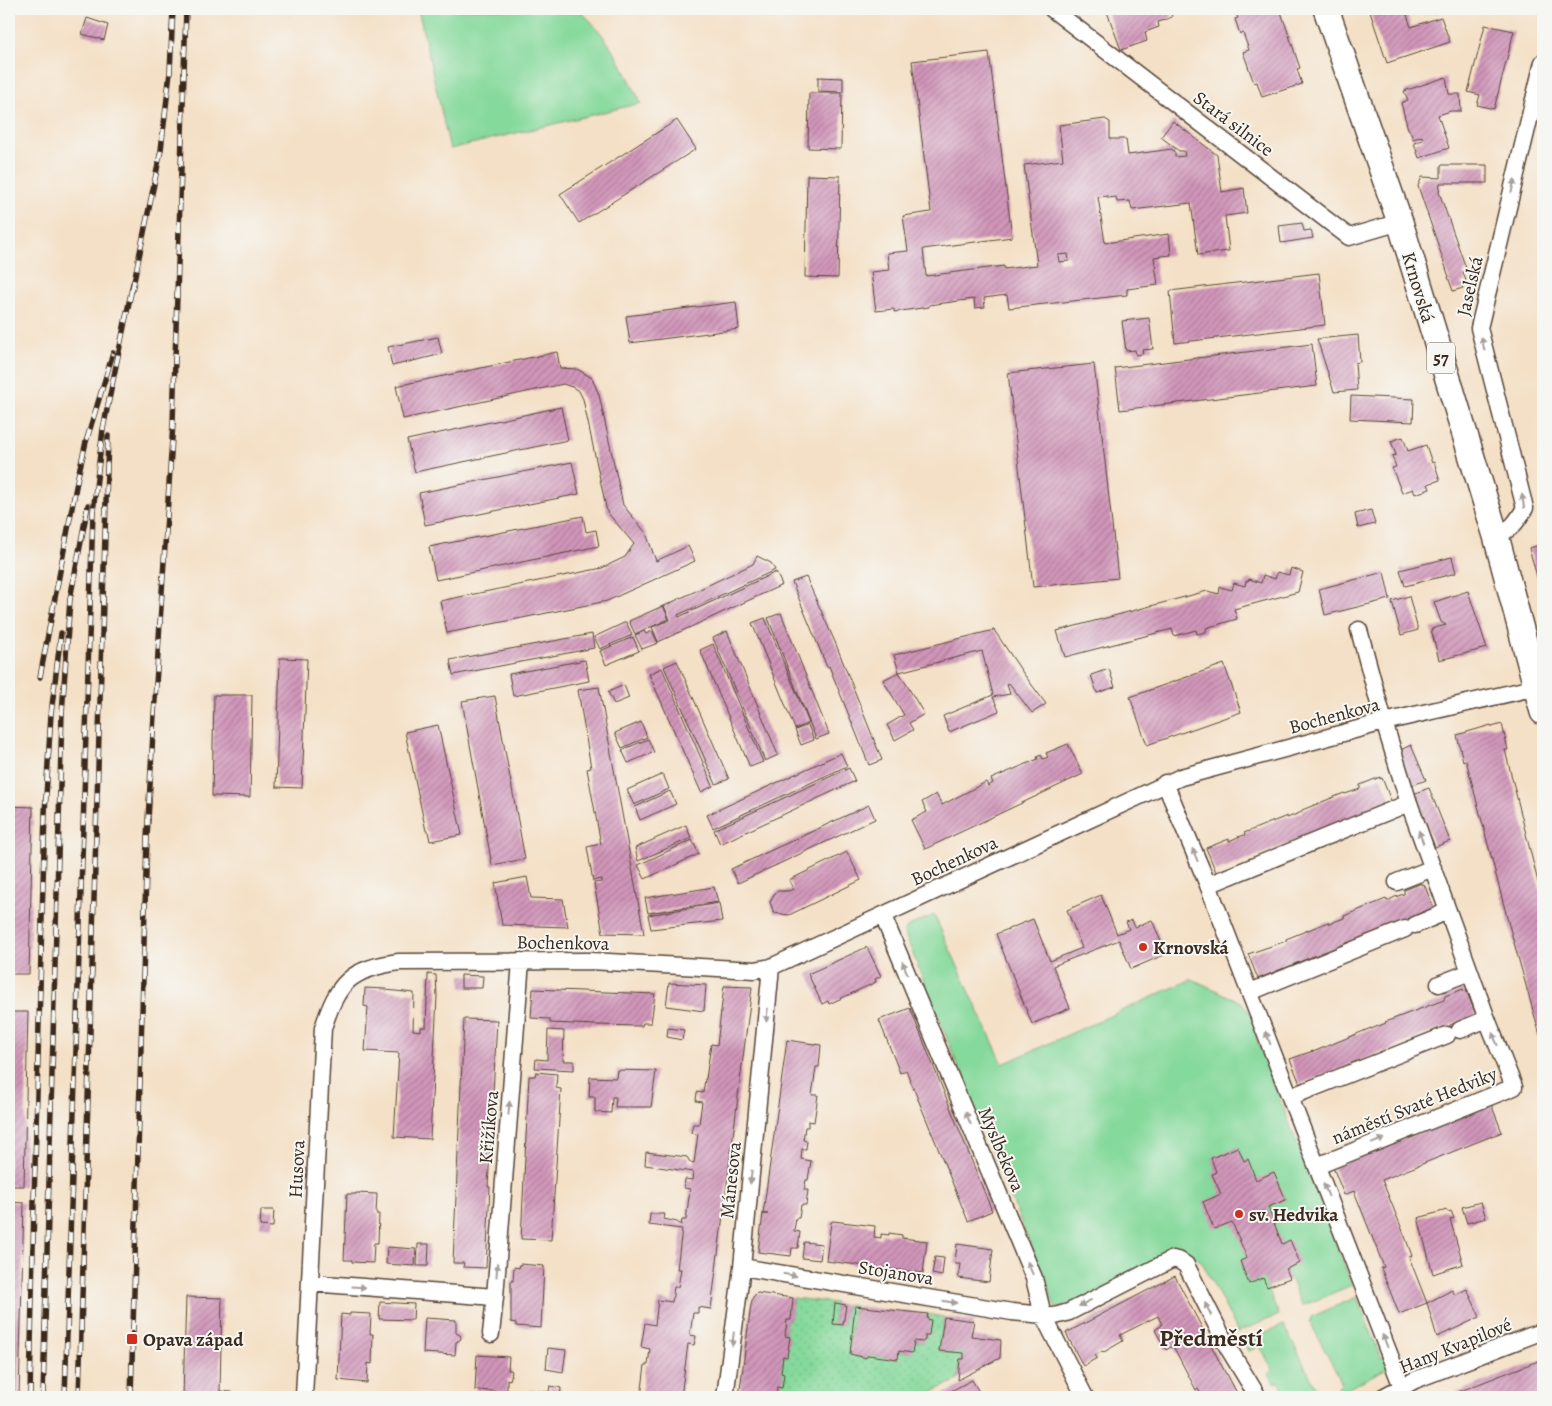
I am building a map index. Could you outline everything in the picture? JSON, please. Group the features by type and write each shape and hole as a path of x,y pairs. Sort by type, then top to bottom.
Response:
{"main road":[{"name":"Krnovská","path":"1326,9 1400,222 1496,536 1543,712"}],"street":[{"name":"Stará silnice","path":"1052,9 1349,237 1400,222"},
{"name":"Jaselská","path":"1496,536 1508,531 1516,523 1525,508 1479,328 1543,62"},
{"name":"náměstí Svaté Hedviky","path":"1317,1166 1514,1087 1487,1019 1409,803 1384,722 1359,630"},
{"name":"Bochenkova","path":"374,966 399,962 521,961 590,962 755,970 771,967 1181,777 1384,722 1537,687"},
{"name":"náměstí Svaté Hedviky","path":"1165,783 1250,992 1402,1387"},
{"path":"1208,885 1409,803"},
{"path":"1397,882 1432,868"},
{"path":"1250,992 1448,911"},
{"name":"Myslbekova","path":"883,916 1034,1278 1043,1315 1085,1397"},
{"name":"Křižíkova","path":"491,1334 521,961"},
{"name":"Husova","path":"304,1397 323,1028 330,1007 340,989 353,976 374,966"},
{"name":"Mánesova","path":"725,1397 742,1267 771,967"},
{"path":"1439,984 1470,972"},
{"path":"1290,1097 1487,1019"},
{"path":"1043,1315 1063,1314 1173,1259 1180,1261 1186,1265 1228,1346 1258,1397"},
{"name":"Stojanova","path":"742,1267 1002,1310 1043,1315"},
{"path":"311,1283 495,1297"},
{"name":"Hany Kvapilové","path":"1383,1397 1415,1380 1543,1331"}],"green space":[{"path":"418,9 578,9 607,41 622,65 641,103 450,149"},
{"path":"934,915 1003,1064 1192,979 1241,1002 1266,1033 1256,1037 1352,1285 1302,1306 1290,1278 1267,1287 1279,1315 1238,1332 1202,1262 1190,1253 1176,1250 1084,1299 1056,1309 904,932 909,926"},
{"path":"1357,1297 1381,1358 1387,1356 1391,1366 1345,1390 1339,1389 1338,1386 1342,1383 1310,1322 1313,1316"},
{"path":"793,1298 835,1303 833,1324 843,1325 846,1305 854,1306 849,1353 865,1358 867,1355 897,1359 898,1351 911,1353 913,1341 921,1342 924,1340 931,1320 927,1320 927,1314 944,1317 939,1351 964,1353 964,1359 960,1359 958,1380 921,1397 775,1397 776,1387 781,1388 782,1357 786,1357 789,1337 785,1336 786,1320 790,1320"},
{"path":"1284,1325 1315,1386 1320,1392 1323,1389 1325,1397 1287,1397 1279,1382 1274,1383 1269,1374 1273,1370 1260,1346 1249,1351 1243,1341"}],"building":[{"path":"860,9 875,9 875,11 860,13"},
{"path":"1106,9 1169,9 1172,17 1158,22 1159,27 1145,32 1147,41 1121,50"},
{"path":"1234,9 1280,9 1300,68 1297,69 1302,84 1262,97 1257,82 1254,83 1243,52 1249,50 1243,33 1240,34 1235,19 1238,18"},
{"path":"1369,9 1405,9 1411,27 1441,17 1450,42 1387,63"},
{"path":"1416,9 1447,9 1435,13 1434,11 1426,14 1425,12 1417,14"},
{"path":"87,18 108,25 104,40 82,34"},
{"path":"1485,25 1514,31 1494,109 1477,105 1480,95 1468,92"},
{"path":"989,52 1012,237 923,249 926,276 1004,266 1004,269 1037,265 1024,165 1063,160 1059,125 1105,119 1110,122 1110,139 1126,139 1128,155 1172,149 1175,157 1185,156 1184,151 1179,151 1161,137 1173,121 1217,155 1222,192 1244,188 1247,213 1225,216 1229,251 1198,255 1191,203 1132,210 1130,201 1117,202 1116,197 1098,197 1105,243 1169,234 1171,255 1154,257 1158,285 1127,289 1127,295 1009,308 1007,295 984,298 985,307 975,308 974,299 894,312 894,309 876,311 871,272 889,270 887,253 908,251 903,216 931,212 912,61","holes":["1068,254 1069,261 1059,262 1058,255"]},
{"path":"818,77 843,78 843,92 818,91"},
{"path":"1446,77 1449,94 1460,94 1461,111 1451,111 1438,115 1449,148 1419,158 1414,143 1423,140 1422,136 1413,139 1408,129 1401,103 1408,100 1404,91"},
{"path":"809,93 842,93 841,149 808,148"},
{"path":"677,120 696,149 579,223 560,194"},
{"path":"1441,165 1487,165 1487,183 1440,183 1439,192 1467,271 1463,272 1466,281 1461,283 1463,288 1453,291 1418,186 1422,177 1441,178"},
{"path":"807,175 840,176 838,278 805,277"},
{"path":"1302,223 1304,231 1311,230 1313,238 1281,243 1279,226"},
{"path":"1319,273 1325,325 1175,343 1170,291"},
{"path":"736,302 739,329 630,343 626,316"},
{"path":"1149,318 1153,349 1142,350 1143,354 1136,355 1135,350 1126,351 1122,321"},
{"path":"1543,325 1543,337 1542,337 1540,326"},
{"path":"1358,335 1360,362 1355,363 1357,390 1334,392 1317,339"},
{"path":"438,337 442,354 392,366 388,347"},
{"path":"1312,344 1317,386 1120,410 1115,368"},
{"path":"557,352 560,368 577,369 592,378 599,395 623,505 646,533 656,561 688,546 695,561 607,601 447,633 440,601 602,568 625,557 634,544 607,512 583,399 579,391 572,387 563,384 403,419 396,386"},
{"path":"1094,364 1118,578 1033,587 1008,373"},
{"path":"1351,396 1414,399 1413,422 1350,419"},
{"path":"561,407 568,440 415,472 407,440"},
{"path":"1403,437 1408,451 1426,445 1440,480 1428,484 1430,489 1415,494 1413,489 1402,493 1392,468 1396,467 1392,456 1396,455 1391,441"},
{"path":"572,462 579,494 425,525 419,493"},
{"path":"1371,510 1375,524 1358,528 1355,514"},
{"path":"583,516 586,532 596,530 599,546 436,580 429,547"},
{"path":"1543,544 1543,598 1529,548"},
{"path":"757,556 771,563 775,570 678,615 679,617 776,572 782,585 658,642 652,627 670,620 664,606 753,564"},
{"path":"1452,557 1456,573 1405,586 1400,570"},
{"path":"1291,568 1303,572 1298,592 1234,609 1237,619 1206,628 1206,632 1197,634 1196,630 1174,636 1172,629 1065,657 1057,631 1207,591 1219,594 1220,587 1232,590 1234,583 1245,586 1246,581 1249,579 1261,583 1263,575 1275,579 1277,572 1289,575"},
{"path":"1384,572 1390,599 1325,615 1319,589"},
{"path":"806,577 835,642 882,760 869,765 829,666 827,667 792,582"},
{"path":"1468,591 1487,648 1439,660 1431,629 1446,625 1441,622 1434,602"},
{"path":"1409,596 1418,630 1401,635 1392,601"},
{"path":"663,606 669,619 635,634 629,621"},
{"path":"781,613 829,734 816,739 768,618"},
{"path":"765,618 809,723 795,729 752,623"},
{"path":"626,622 632,635 600,649 594,637"},
{"path":"994,630 1046,704 1032,713 1009,683 1007,684 1010,694 993,697 999,711 949,732 943,716 993,695 982,651 899,672 894,655"},
{"path":"644,631 646,634 652,631 658,643 642,649 635,635"},
{"path":"727,631 778,755 765,761 713,638"},
{"path":"592,634 594,648 453,675 450,660"},
{"path":"633,637 639,651 606,665 600,651"},
{"path":"713,644 763,762 750,767 700,650"},
{"path":"280,658 307,659 302,788 276,787"},
{"path":"585,660 589,681 513,696 509,674"},
{"path":"677,661 729,779 716,784 664,667"},
{"path":"1224,664 1241,712 1147,745 1130,697"},
{"path":"662,668 713,786 701,792 649,674"},
{"path":"1109,669 1115,687 1097,693 1091,675"},
{"path":"899,672 924,714 909,723 913,730 895,740 887,725 904,715 883,680"},
{"path":"624,685 629,698 614,704 608,692"},
{"path":"599,687 644,934 603,933 594,883 601,882 601,879 593,881 587,847 601,844 587,769 591,768 578,690"},
{"path":"214,695 252,695 250,797 212,796"},
{"path":"495,696 525,859 492,865 462,701"},
{"path":"641,722 647,737 622,748 615,733"},
{"path":"1502,724 1508,750 1505,750 1543,902 1543,1046 1466,760 1463,761 1457,735 1491,725 1492,727"},
{"path":"438,725 462,835 430,841 428,831 426,831 405,732"},
{"path":"808,725 814,740 801,745 795,730"},
{"path":"648,739 654,752 628,763 622,750"},
{"path":"1068,744 1083,774 925,849 911,820 927,812 922,802 936,794 942,805 986,782 988,786 993,783 991,779 1038,759 1037,757 1041,755 1043,759 1048,757 1046,753"},
{"path":"1411,745 1426,780 1410,786 1396,752"},
{"path":"841,753 847,766 713,828 707,815"},
{"path":"849,768 855,781 720,844 714,830"},
{"path":"663,774 669,789 634,805 627,790"},
{"path":"1380,777 1392,803 1216,872 1206,848 1245,835 1244,833 1302,812 1302,810 1344,793 1360,789 1360,785"},
{"path":"1429,788 1450,841 1435,847 1413,794"},
{"path":"670,791 676,804 640,820 635,807"},
{"path":"869,805 875,819 738,883 731,869"},
{"path":"9,806 33,807 29,974 9,974"},
{"path":"686,825 691,838 638,861 635,848"},
{"path":"692,840 699,854 645,879 638,865"},
{"path":"847,852 861,880 789,915 774,913 770,902 778,891 793,889 789,880"},
{"path":"527,877 531,898 563,899 568,927 502,925 495,883"},
{"path":"1422,883 1434,909 1413,919 1413,917 1408,919 1408,921 1400,924 1400,922 1350,942 1351,944 1343,947 1342,945 1292,965 1293,967 1285,970 1284,968 1258,979 1248,954 1286,941 1286,939 1328,922 1329,924 1386,899 1387,901 1404,894 1404,890"},
{"path":"714,887 718,902 648,913 645,898"},
{"path":"1101,895 1117,934 1129,929 1126,922 1132,920 1135,927 1152,920 1166,954 1131,969 1119,940 1053,966 1070,1008 1032,1024 996,934 1033,919 1050,961 1082,948 1067,910"},
{"path":"719,903 722,921 651,929 648,915"},
{"path":"867,947 881,976 875,979 876,982 829,1004 828,1001 822,1004 808,974"},
{"path":"428,974 436,975 437,996 430,1139 394,1137 399,1053 365,1051 368,1007 364,1006 365,988 414,993 413,1030 421,1031 421,1027 426,1027"},
{"path":"461,975 483,976 482,988 461,988"},
{"path":"669,983 706,985 704,1011 666,1006"},
{"path":"724,986 752,987 711,1309 698,1307 698,1313 693,1313 690,1335 696,1336 694,1345 688,1344 681,1397 641,1397 645,1365 648,1365 650,1349 641,1347 645,1323 655,1325 658,1300 672,1302 674,1287 678,1287 681,1269 677,1269 682,1229 649,1225 650,1214 665,1214 664,1219 681,1225 682,1220 686,1220 690,1189 684,1188 685,1179 692,1180 693,1172 645,1165 646,1152 687,1157 690,1162 694,1163 698,1134 691,1133 693,1124 699,1124 702,1102 696,1101 697,1092 703,1093 711,1044 717,1045"},
{"path":"533,989 655,994 651,1023 643,1023 642,1026 597,1025 550,1023 550,1019 531,1018"},
{"path":"1463,989 1464,991 1466,990 1476,1015 1474,1017 1441,1028 1384,1053 1384,1051 1334,1071 1326,1076 1326,1074 1300,1084 1290,1059 1313,1052 1444,1000 1445,996"},
{"path":"910,1008 992,1211 968,1221 906,1070 900,1073 879,1020"},
{"path":"9,1012 28,1012 24,1186 9,1186"},
{"path":"464,1019 497,1020 488,1187 490,1187 486,1268 463,1267 464,1263 453,1263"},
{"path":"668,1028 684,1030 682,1040 667,1037"},
{"path":"548,1030 564,1031 563,1061 574,1061 574,1070 535,1068 536,1059 547,1060"},
{"path":"787,1040 821,1045 819,1067 816,1067 812,1095 818,1095 814,1122 808,1121 808,1127 805,1127 803,1140 807,1141 806,1149 802,1149 801,1159 811,1161 808,1180 806,1180 804,1190 808,1190 806,1205 801,1205 799,1218 796,1218 794,1231 800,1232 798,1248 792,1248 791,1256 758,1252"},
{"path":"617,1070 656,1071 651,1107 615,1107 616,1097 612,1097 611,1113 595,1112 595,1097 589,1097 590,1077 616,1078"},
{"path":"536,1072 557,1074 556,1088 561,1089 551,1240 521,1239 529,1076 535,1076"},
{"path":"1491,1104 1502,1132 1382,1180 1406,1239 1412,1256 1409,1257 1427,1303 1399,1314 1381,1268 1384,1267 1354,1191 1344,1195 1333,1167"},
{"name":"sv. Hedvika","path":"1238,1147 1244,1161 1248,1159 1256,1180 1274,1172 1286,1200 1268,1207 1282,1244 1290,1240 1300,1263 1286,1269 1290,1278 1267,1287 1263,1278 1249,1284 1240,1261 1247,1258 1232,1222 1214,1229 1203,1202 1221,1194 1212,1174 1216,1172 1211,1158"},
{"path":"347,1194 377,1194 376,1214 379,1214 378,1243 374,1243 373,1263 344,1260"},
{"path":"9,1202 24,1203 19,1397 9,1397"},
{"path":"1481,1202 1486,1218 1467,1223 1462,1207"},
{"path":"261,1210 274,1210 273,1227 260,1226"},
{"path":"1447,1210 1448,1212 1451,1211 1454,1218 1450,1219 1463,1264 1433,1274 1418,1218"},
{"path":"831,1222 875,1226 874,1237 881,1238 881,1234 889,1235 889,1233 902,1235 902,1238 927,1241 923,1273 826,1261"},
{"path":"804,1242 822,1244 820,1260 802,1258"},
{"path":"418,1244 429,1244 428,1266 417,1266"},
{"path":"957,1244 993,1249 989,1282 958,1278 960,1264 955,1264"},
{"path":"387,1247 416,1249 415,1266 386,1264"},
{"path":"935,1257 944,1258 942,1276 932,1274"},
{"path":"520,1264 544,1266 541,1328 516,1326 516,1323 511,1322 511,1281 513,1281 514,1267 519,1268"},
{"path":"1175,1276 1239,1397 1203,1397 1198,1389 1196,1390 1173,1346 1166,1350 1155,1330 1162,1325 1158,1316 1120,1335 1123,1341 1095,1355 1097,1358 1083,1366 1066,1333"},
{"path":"1467,1289 1480,1317 1437,1337 1427,1303 1452,1290 1455,1295"},
{"path":"757,1293 793,1298 791,1320 787,1320 785,1336 790,1337 787,1357 783,1356 781,1373 784,1374 782,1388 777,1387 776,1397 739,1397 751,1305 753,1297"},
{"path":"186,1297 222,1298 220,1391 232,1392 232,1397 183,1397"},
{"path":"380,1302 414,1304 413,1320 379,1319"},
{"path":"835,1303 846,1305 843,1325 833,1324"},
{"path":"855,1306 928,1314 927,1319 931,1320 929,1335 925,1335 925,1340 922,1342 914,1341 912,1353 899,1351 898,1359 868,1355 866,1358 850,1354"},
{"path":"350,1313 371,1314 370,1334 373,1334 372,1364 368,1363 367,1383 338,1380 341,1314 350,1315"},
{"path":"944,1317 974,1321 971,1336 1001,1340 1000,1358 958,1380 960,1359 964,1359 964,1353 939,1351"},
{"path":"425,1318 456,1320 456,1333 461,1338 456,1342 455,1355 423,1353"},
{"path":"548,1348 566,1350 563,1372 546,1369"},
{"path":"477,1355 509,1357 508,1370 512,1372 510,1380 507,1379 507,1392 475,1390"},
{"path":"1543,1359 1543,1397 1445,1397"},
{"path":"972,1380 982,1397 939,1397"},
{"path":"550,1386 561,1388 560,1397 529,1397 530,1390 549,1392"}],"railway":[{"path":"132,291 161,150 170,72 173,9"},
{"path":"131,1397 147,838 173,423 186,9"},
{"path":"65,1397 93,512 103,429 133,283"},
{"path":"40,677 78,476 86,442 113,353"},
{"path":"79,1397 108,436"},
{"path":"43,1397 62,714 70,599 88,505"},
{"path":"30,1397 45,813 51,714 61,633"}],"place":[{"name":"Krnovská","path":"1143,947"},
{"name":"sv. Hedvika","path":"1239,1214"},
{"name":"Opava západ","path":"132,1339"}],"district":[{"name":"Předměstí","path":"1211,1338"}]}
